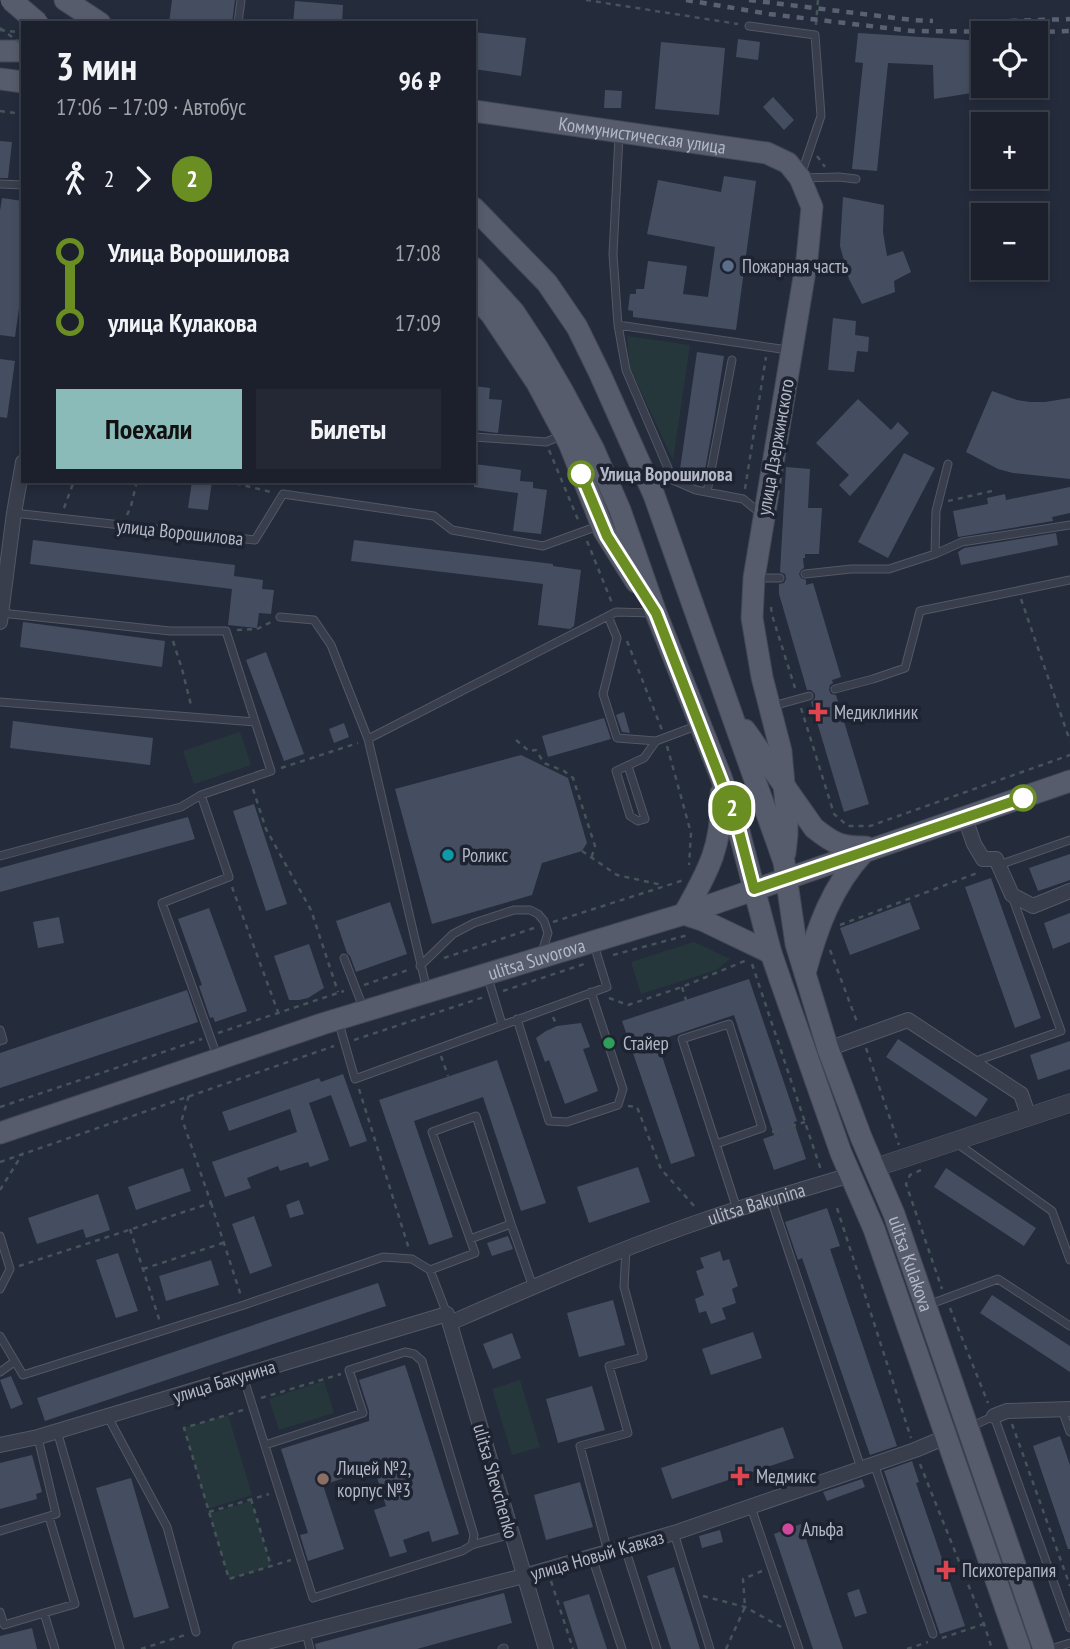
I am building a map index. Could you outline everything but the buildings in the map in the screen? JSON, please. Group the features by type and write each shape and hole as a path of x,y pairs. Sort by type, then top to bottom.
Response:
{"main road":[{"path":"10,0 36,21"},
{"path":"65,0 96,21"},
{"path":"0,79 21,82"},
{"name":"Коммунистическая улица","path":"476,111 767,153 788,163 800,178"},
{"name":"улица Дзержинского","path":"785,870 787,835 781,751 762,677 752,618 762,578 763,516 807,259 812,207 800,178"},
{"path":"476,210 547,283 577,327 600,374 654,495 785,870"},
{"path":"476,270 514,312 537,347 594,450 620,510 656,613"},
{"path":"476,298 491,314 537,383 555,438 593,529 607,536 656,613"},
{"name":"ulitsa Kulakova","path":"656,613 736,820 771,953 850,1175 874,1229 1020,1649"},
{"path":"729,708 814,828 829,840 847,847 872,849"},
{"path":"688,924 717,847 722,813 720,776"},
{"name":"ulitsa Suvorova","path":"0,1133 427,991 490,984 540,958 595,951 688,924 785,870 872,849 1070,781"},
{"path":"804,975 814,937 839,884 854,863 872,849"},
{"name":"ulitsa Kulakova","path":"785,870 796,944 828,1049 861,1138 894,1214 1044,1649"},
{"path":"688,924 702,920 771,953"},
{"name":"ulitsa Bakunina","path":"850,1175 874,1168"},
{"path":"946,1437 967,1429"}],"street":[{"path":"1,617 5,544 21,473"},
{"path":"965,818 974,844 983,859 996,859 1012,895 1033,906 1070,891"},
{"path":"828,1049 908,1020 1021,1094 1030,1117"},
{"name":"ulitsa Bakunina","path":"874,1168 1070,1103"},
{"name":"ulitsa Bakunina","path":"448,1318 706,1220 850,1175"},
{"name":"улица Бакунина","path":"0,1445 38,1437 242,1375 448,1318"},
{"name":"ulitsa Shevchenko","path":"448,1318 546,1649"},
{"path":"1000,1413 1066,1409"},
{"name":"улица Новый Кавказ","path":"240,1649 524,1577 625,1547 915,1450 946,1437"}],"lane":[{"path":"238,21 241,0"},
{"path":"748,26 816,35 821,116 800,178 856,179"},
{"path":"619,133 613,254 618,325 626,370 673,480 696,490 743,499 763,516"},
{"path":"0,184 21,185"},
{"path":"618,325 792,350"},
{"path":"707,492 732,360"},
{"path":"476,437 555,438"},
{"path":"935,554 936,511 948,464"},
{"path":"282,494 434,516 453,530 543,546 593,529"},
{"name":"улица Ворошилова","path":"14,513 255,540 282,494"},
{"path":"805,574 851,569 889,569 962,542 1070,526"},
{"path":"762,578 779,578"},
{"path":"835,689 905,668 920,611 1070,580"},
{"path":"368,739 612,614 656,613"},
{"path":"612,614 617,638 603,694 617,738 656,741 700,724"},
{"path":"0,856 181,807 201,795 271,771 226,632 170,631 1,617"},
{"path":"280,617 314,620 331,645 368,739 427,991"},
{"path":"770,707 809,696"},
{"path":"0,702 255,722"},
{"path":"628,766 645,819 638,821 631,816 616,771 644,758 656,741"},
{"path":"201,795 229,877 162,903 218,1060"},
{"path":"999,865 1070,840"},
{"path":"1012,895 1060,1031"},
{"path":"421,966 453,934 474,923 514,910 530,910 544,921 548,933 540,958"},
{"path":"338,1019 355,1079 607,987 595,951"},
{"path":"344,958 364,1011"},
{"path":"490,984 502,1024"},
{"path":"517,1019 549,1121 567,1122 618,1105 623,1089 591,992"},
{"path":"716,1144 762,1128 729,1024 682,1040 737,1210"},
{"path":"972,1063 1070,1027"},
{"path":"0,1030 3,1040 0,1041"},
{"path":"430,1270 475,1253 432,1132 476,1116 533,1287"},
{"path":"955,1141 1052,1211 1070,1260"},
{"path":"771,1199 867,1466 933,1634"},
{"path":"470,1239 511,1224"},
{"path":"0,1236 10,1269 0,1289"},
{"path":"608,1552 580,1446 628,1433 609,1366 643,1357 624,1287 626,1249"},
{"path":"0,1336 23,1376 383,1257 412,1259 430,1270 448,1318"},
{"path":"925,1306 998,1279 1070,1326"},
{"path":"265,1445 363,1413 349,1370 405,1352 414,1354 422,1360 474,1535 472,1545"},
{"path":"0,1372 14,1362"},
{"path":"242,1375 313,1598 511,1534"},
{"path":"1066,1409 1070,1432"},
{"path":"967,1429 1000,1413 1070,1628"},
{"path":"107,1416 167,1527 196,1632"},
{"path":"57,1431 120,1649"},
{"path":"0,1531 56,1514 38,1437"},
{"path":"751,1506 799,1649"},
{"path":"0,1612 4,1625 75,1604 49,1517"},
{"path":"674,1532 710,1649"},
{"path":"625,1547 657,1649"},
{"path":"592,1556 622,1649"},
{"path":"44,1614 55,1649"},
{"path":"306,1632 310,1649"},
{"path":"1051,1649 1070,1643"}],"path":[{"path":"586,0 748,26"},
{"path":"816,35 818,0"},
{"path":"0,29 21,33"},
{"path":"0,29 15,51"},
{"path":"0,111 21,114"},
{"path":"743,499 767,347"},
{"path":"555,438 593,529 612,614"},
{"path":"60,518 73,483"},
{"path":"122,525 131,506 137,483"},
{"path":"235,483 282,494"},
{"path":"938,503 992,491"},
{"path":"762,578 834,814 848,826 870,826 1070,755"},
{"path":"1018,590 1070,741"},
{"path":"226,632 257,629 280,617"},
{"path":"170,631 193,717"},
{"path":"626,637 665,737 691,834 689,867"},
{"path":"271,771 368,739"},
{"path":"516,740 529,751 536,750 544,763 573,778 595,846 591,859"},
{"path":"249,779 266,829 311,909 338,993"},
{"path":"582,851 617,875 665,886"},
{"path":"229,877 278,1013"},
{"path":"0,1107 688,878"},
{"path":"839,925 960,878"},
{"path":"0,1162 345,1043 490,984 688,924"},
{"path":"591,992 628,1005 682,987 750,959 822,1173"},
{"path":"682,987 686,999"},
{"path":"438,1048 448,1076"},
{"path":"355,1079 412,1259"},
{"path":"189,1096 182,1119 244,1305"},
{"path":"618,1105 637,1107 661,1169 706,1220"},
{"path":"762,1128 764,1135 805,1122"},
{"path":"0,1190 23,1153"},
{"path":"10,1269 211,1203"},
{"path":"837,1208 915,1450 992,1649"},
{"path":"130,1229 163,1331"},
{"path":"143,1269 224,1243"},
{"path":"300,1557 229,1579 184,1428 349,1371"},
{"path":"1000,1413 1070,1586"},
{"path":"209,1512 279,1491"},
{"path":"251,1499 271,1566"},
{"path":"726,1649 745,1607 743,1579 771,1567"},
{"path":"549,1575 573,1649"},
{"path":"693,1594 745,1607 794,1634"},
{"path":"907,1649 984,1624"},
{"path":"141,1649 196,1632"}],"shaded area":[{"path":"627,336 690,345 673,460 630,368"},
{"path":"240,732 251,765 194,784 183,751"},
{"path":"694,942 730,959 716,970 641,994 631,962"},
{"path":"520,1380 540,1447 512,1455 492,1389"},
{"path":"324,1381 334,1413 279,1430 269,1399"},
{"path":"228,1415 252,1495 208,1509 184,1428"},
{"path":"251,1501 271,1566 229,1579 209,1514"}],"railway":[{"path":"686,0 769,14 912,31 1070,31"},
{"path":"749,0 933,21"},
{"path":"1011,21 1070,19"}],"bus line":[{"name":"2","path":"581,474 607,536 656,613 736,820 754,889 1023,798"}],"place":[{"name":"Пожарная часть","path":"728,266"},
{"name":"Улица Ворошилова","path":"581,474"},
{"name":"Медиклиник","path":"818,712"},
{"name":"Роликс","path":"448,855"},
{"name":"Стайер","path":"609,1043"},
{"name":"Медмикс","path":"740,1476"},
{"name":"Лицей №2, корпус №3","path":"323,1479"},
{"name":"Альфа","path":"788,1529"},
{"name":"Психотерапия","path":"946,1570"}]}
